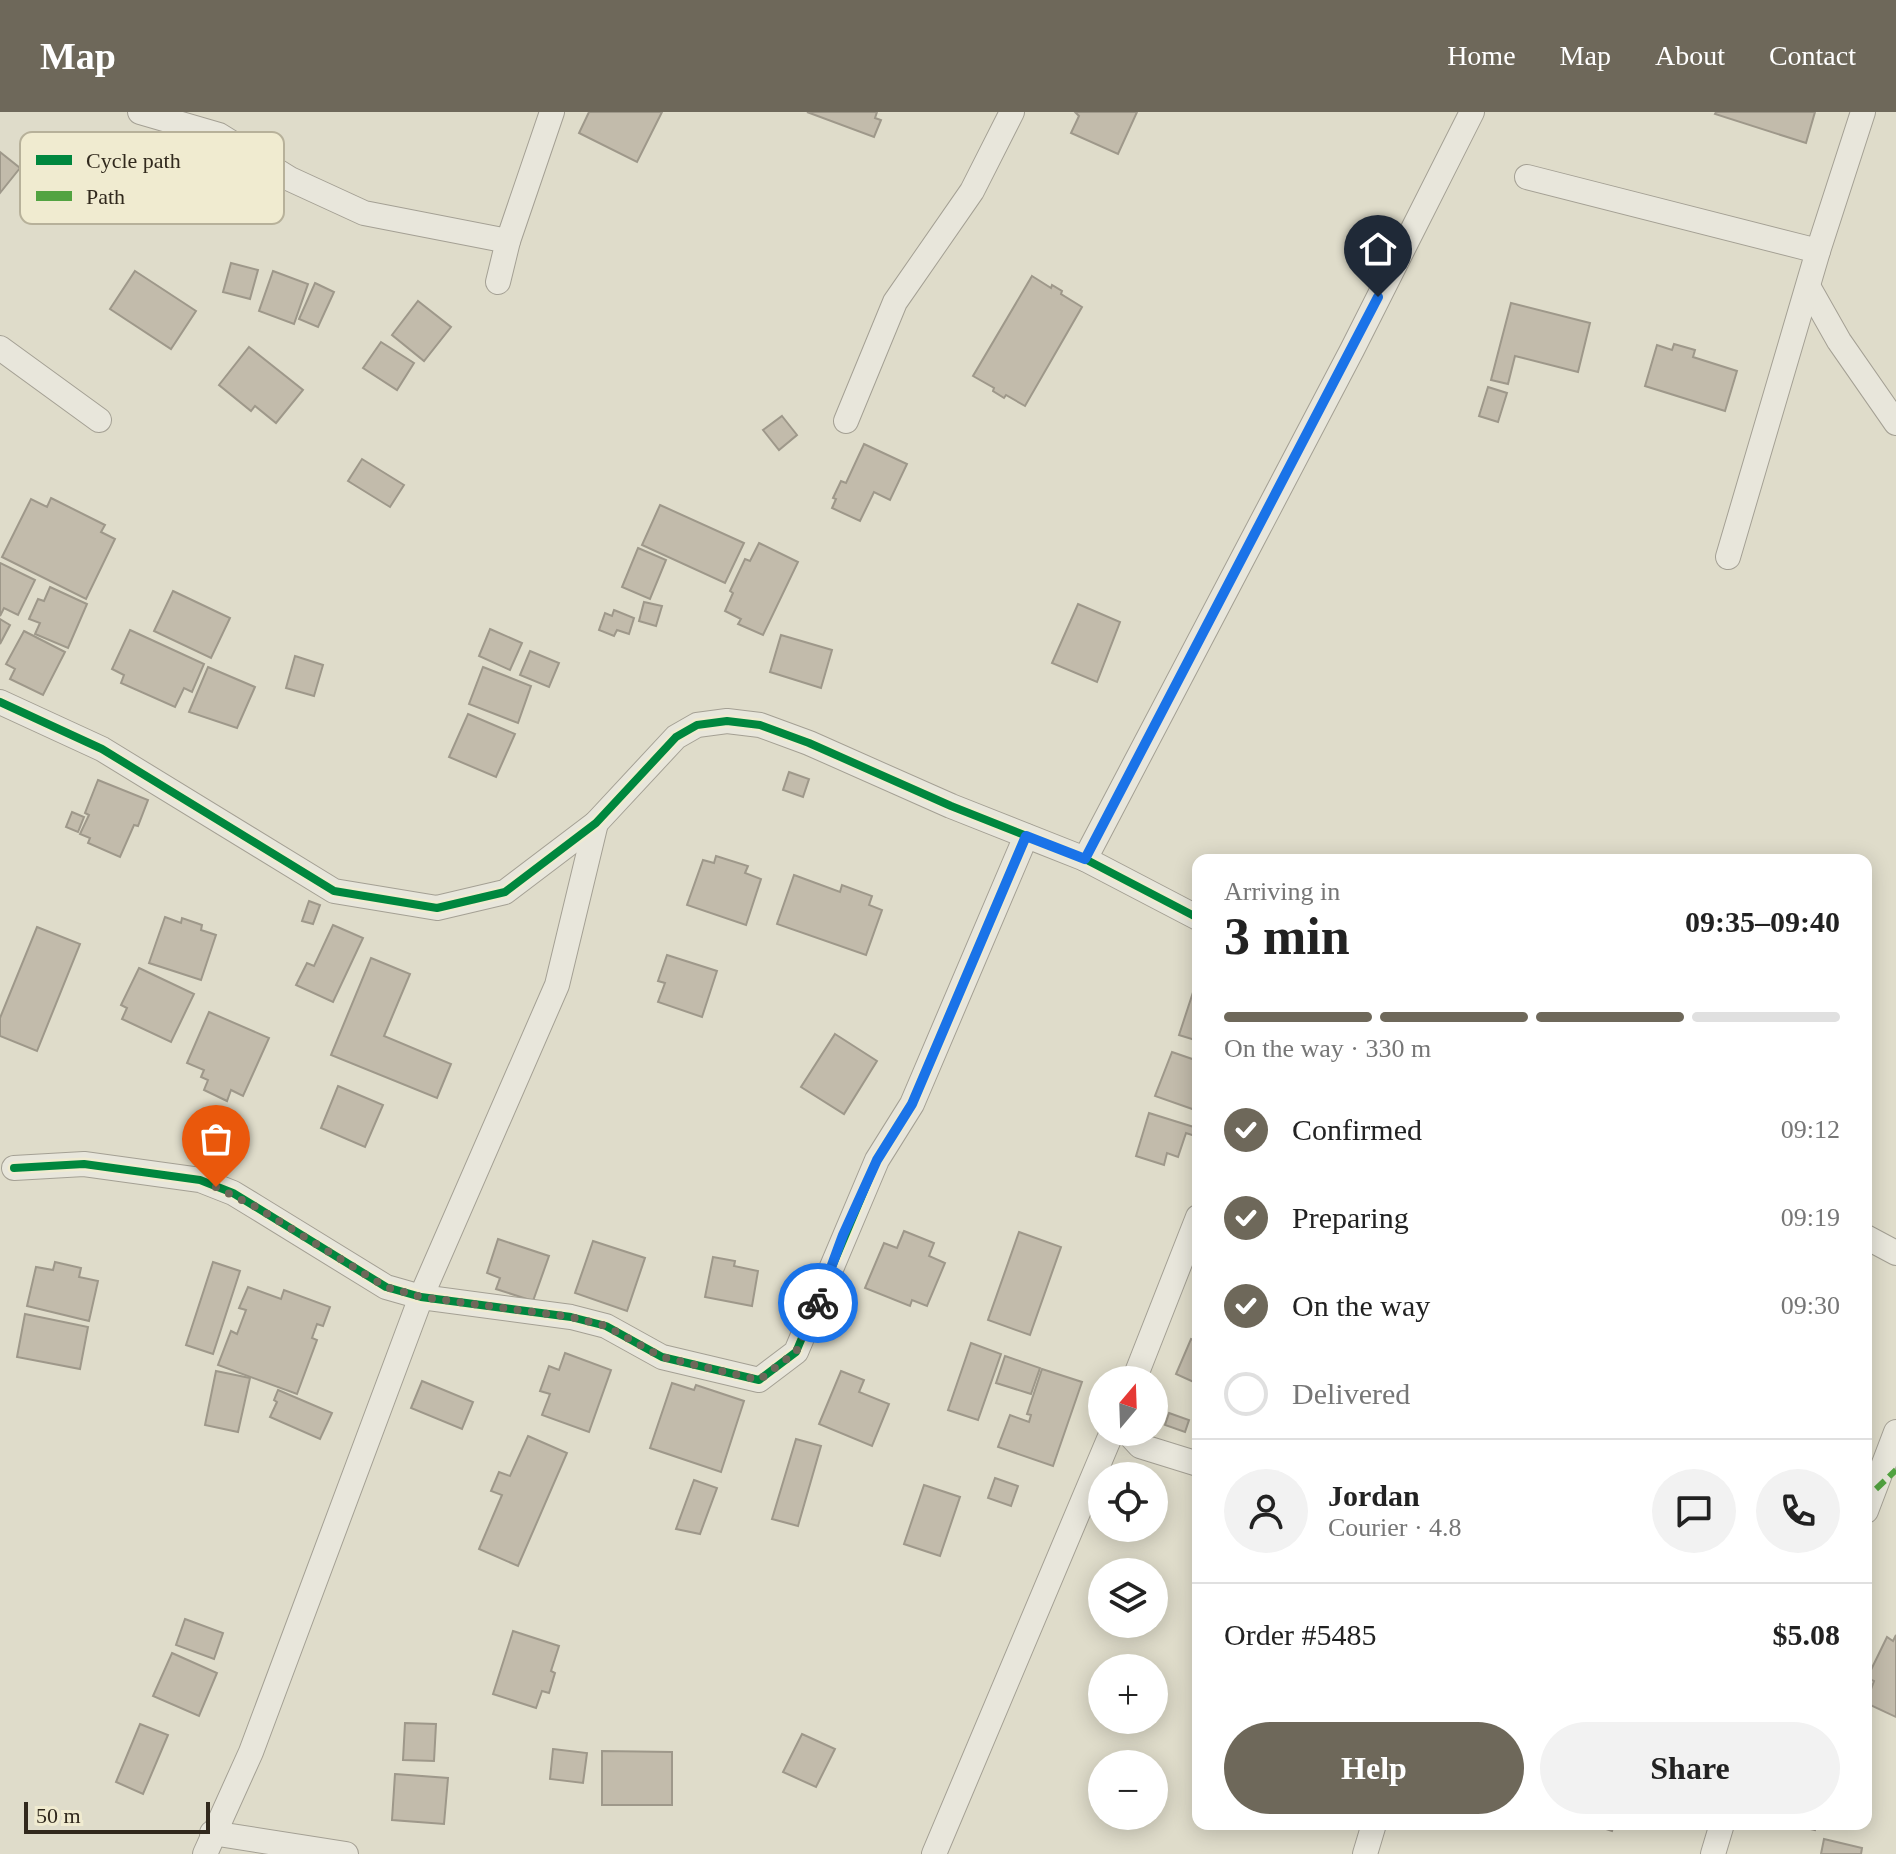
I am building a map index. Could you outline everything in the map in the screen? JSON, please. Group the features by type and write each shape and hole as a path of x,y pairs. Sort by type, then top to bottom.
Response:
{"street":[{"path":"140,112 209,132"},
{"path":"498,282 508,241 552,112"},
{"path":"846,421 895,302 972,191 1012,112"},
{"path":"1085,859 1352,350 1472,112"},
{"path":"1728,557 1818,251 1863,112"},
{"path":"284,175 364,213 508,241"},
{"path":"1527,177 1818,251"},
{"path":"1809,288 1839,341 1896,423"},
{"path":"0,348 99,420"},
{"path":"0,702 102,749 334,891 437,908 505,892 596,823 676,737 697,725 727,721 760,725 809,743 1085,859 1192,915"},
{"path":"346,1854 208,1844 251,1752 421,1297 557,985 596,823"},
{"path":"14,1168 84,1164 200,1180 233,1193 386,1287 421,1297 571,1317 606,1326 662,1357 759,1380 796,1352 877,1160 912,1104 1026,836"},
{"path":"1139,1366 1192,1232"},
{"path":"1872,1240 1896,1253"},
{"path":"1872,1495 1896,1432"},
{"path":"934,1854 1106,1446"},
{"path":"1140,1446 1192,1462"},
{"path":"1365,1854 1372,1830"},
{"path":"1713,1854 1720,1830"}],"building":[{"path":"589,112 662,112 637,162 579,133"},
{"path":"807,112 877,112 875,118 881,120 874,137"},
{"path":"1075,112 1137,112 1118,154 1071,133 1079,116"},
{"path":"1716,112 1815,112 1806,143"},
{"path":"0,152 20,168 0,193"},
{"path":"231,263 258,270 250,299 223,292"},
{"path":"135,271 196,311 171,349 110,309"},
{"path":"273,271 308,284 294,324 259,311"},
{"path":"1032,276 1062,291 1061,294 1082,307 1025,406 1006,395 1004,398 973,376"},
{"path":"315,283 334,292 318,327 299,319"},
{"path":"418,301 451,327 424,361 392,335"},
{"path":"1511,303 1590,323 1578,372 1515,356 1508,384 1491,380"},
{"path":"381,342 414,363 397,390 363,368"},
{"path":"1674,344 1695,350 1693,357 1737,371 1725,411 1645,386 1657,345 1672,350"},
{"path":"249,347 303,390 276,423 255,406 251,411 219,385"},
{"path":"1488,387 1507,393 1498,422 1479,416"},
{"path":"782,416 797,435 779,450 763,430"},
{"path":"864,444 907,464 890,500 874,492 860,521 832,508 841,481 846,483"},
{"path":"362,459 404,485 390,507 348,481"},
{"path":"51,498 105,525 101,532 115,539 86,599 2,557 31,499 47,507"},
{"path":"660,505 744,543 725,583 642,545"},
{"path":"759,543 798,562 763,635 738,624 741,619 725,611 733,593 730,591 745,559 750,561"},
{"path":"638,548 666,560 650,599 622,587"},
{"path":"0,563 35,580 18,615 4,608 0,616"},
{"path":"50,587 87,604 68,648 35,634 40,623 29,619 38,599 44,601"},
{"path":"173,591 230,618 211,658 154,631"},
{"path":"644,602 662,606 656,626 639,621"},
{"path":"1078,604 1120,622 1097,682 1052,663"},
{"path":"614,610 634,618 629,634 617,630 614,636 599,630 605,613 612,616"},
{"path":"0,619 10,625 0,644"},
{"path":"490,629 522,643 510,670 479,656"},
{"path":"130,630 204,664 192,692 184,688 175,707 121,683 124,675 112,669"},
{"path":"24,631 65,652 43,695 10,679 15,669 6,664"},
{"path":"781,635 832,650 821,688 770,672"},
{"path":"530,651 559,663 549,687 520,675"},
{"path":"295,656 323,665 314,696 286,688"},
{"path":"208,667 255,687 237,728 189,712"},
{"path":"483,667 531,686 518,723 469,704"},
{"path":"468,714 515,734 496,777 449,757"},
{"path":"789,772 809,779 803,797 783,790"},
{"path":"98,780 148,800 138,826 134,825 120,857 88,843 90,838 80,834 89,815 85,813"},
{"path":"72,812 84,817 78,832 66,827"},
{"path":"716,856 748,866 745,873 761,879 746,925 687,905 703,860 714,863"},
{"path":"794,875 840,892 842,885 872,896 869,905 882,910 866,955 777,924"},
{"path":"309,901 320,905 313,924 302,921"},
{"path":"165,917 181,923 182,918 202,925 201,930 216,935 201,980 149,963"},
{"path":"333,925 363,938 333,1002 296,985 307,963 314,966"},
{"path":"37,927 80,944 37,1051 0,1036 0,1018"},
{"path":"667,955 717,971 702,1017 658,1002 665,983 658,981"},
{"path":"371,958 410,974 384,1036 451,1064 437,1098 331,1055"},
{"path":"139,968 194,994 171,1042 122,1019 127,1008 121,1005"},
{"path":"1192,995 1192,1039 1179,1035"},
{"path":"209,1012 269,1038 243,1096 231,1090 227,1101 204,1090 208,1080 201,1077 204,1070 187,1063"},
{"path":"835,1034 877,1061 844,1114 801,1087"},
{"path":"1172,1052 1192,1059 1192,1109 1155,1096"},
{"path":"338,1086 383,1105 365,1147 321,1128"},
{"path":"1149,1113 1192,1126 1192,1135 1186,1133 1178,1157 1167,1153 1164,1165 1136,1156"},
{"path":"904,1231 934,1243 929,1256 945,1263 927,1306 912,1300 910,1306 865,1288 884,1243 897,1248"},
{"path":"1019,1232 1061,1247 1030,1335 988,1320"},
{"path":"498,1239 549,1256 533,1301 496,1289 500,1278 487,1273"},
{"path":"593,1241 645,1258 627,1311 575,1293"},
{"path":"713,1257 735,1261 734,1266 758,1271 752,1306 705,1297"},
{"path":"55,1262 81,1268 79,1277 98,1281 89,1321 27,1306 36,1267 53,1270"},
{"path":"213,1262 240,1271 213,1354 186,1345"},
{"path":"248,1287 281,1299 284,1290 330,1307 323,1326 317,1324 312,1338 317,1340 297,1394 218,1365 231,1331 237,1334 246,1310 239,1308"},
{"path":"25,1314 88,1327 80,1369 17,1357"},
{"path":"1191,1339 1192,1339 1192,1381 1176,1374"},
{"path":"971,1343 1001,1354 978,1420 948,1410"},
{"path":"565,1353 611,1370 589,1432 542,1415 550,1394 540,1391 549,1366 559,1370"},
{"path":"1005,1356 1040,1368 1031,1394 996,1383"},
{"path":"1042,1369 1082,1382 1053,1466 998,1447 1010,1415 1029,1422 1031,1415 1027,1414"},
{"path":"216,1371 250,1378 238,1432 205,1425"},
{"path":"841,1371 864,1380 859,1392 889,1404 872,1446 819,1424"},
{"path":"422,1381 473,1402 462,1429 411,1408"},
{"path":"672,1383 694,1390 696,1385 744,1401 721,1472 650,1448"},
{"path":"278,1390 332,1413 320,1439 270,1417 277,1402 274,1400"},
{"path":"1169,1413 1189,1420 1185,1432 1168,1426"},
{"path":"528,1436 567,1453 518,1566 479,1549 502,1495 491,1491 499,1472 510,1476"},
{"path":"796,1439 821,1446 798,1526 772,1519"},
{"path":"995,1478 1018,1486 1011,1506 988,1498"},
{"path":"694,1480 717,1488 700,1534 676,1529"},
{"path":"924,1485 960,1497 940,1556 904,1544"},
{"path":"185,1619 223,1633 214,1659 176,1645"},
{"path":"513,1631 559,1646 551,1671 555,1673 549,1693 542,1691 536,1708 493,1694"},
{"path":"1896,1635 1896,1717 1872,1706 1872,1668 1887,1637 1893,1641"},
{"path":"172,1653 217,1673 199,1716 153,1696"},
{"path":"405,1723 436,1724 434,1761 403,1760"},
{"path":"140,1724 168,1735 143,1794 116,1782"},
{"path":"802,1734 835,1749 816,1787 783,1772"},
{"path":"553,1749 587,1753 583,1783 550,1779"},
{"path":"602,1751 672,1752 672,1805 602,1805"},
{"path":"395,1774 448,1778 444,1824 392,1820"},
{"path":"1824,1839 1862,1848 1861,1854 1821,1854"}],"marked path":[{"path":"1876,1489 1896,1470"}],"cycle path":[{"path":"0,702 102,749 334,891 437,908 505,892 596,823 676,737 697,725 727,721 760,725 809,743 951,806 1085,859 1192,915"},
{"path":"14,1168 84,1164 200,1180 233,1193 386,1287 421,1297 571,1317 606,1326 662,1357 759,1380 796,1352 877,1160 912,1104 1026,836"}],"way so far":[{"path":"216,1187 233,1193 386,1287 421,1297 571,1317 606,1326 662,1357 759,1380 796,1352 818,1303"}],"route":[{"path":"818,1303 843,1235 877,1160 912,1104 1026,836 1085,859 1378,297"}]}
